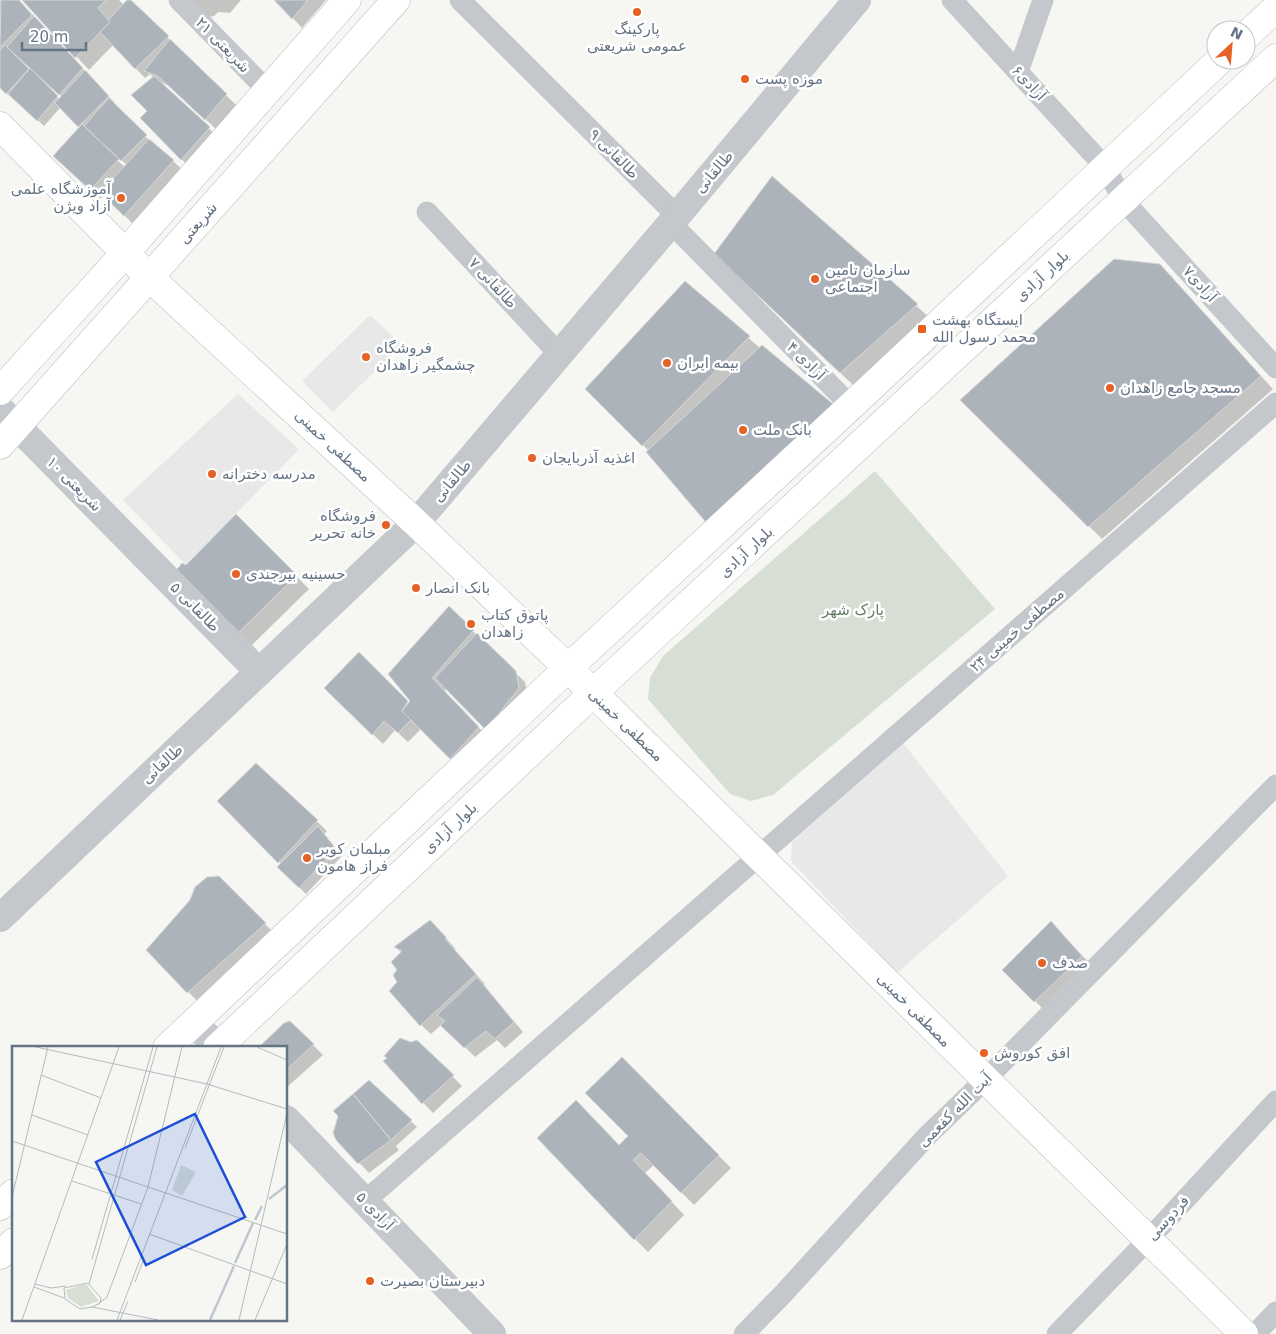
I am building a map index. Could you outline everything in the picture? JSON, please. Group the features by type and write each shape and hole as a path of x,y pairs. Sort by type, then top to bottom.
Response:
{"main road":[{"path":"0,391 126,252 266,90 347,0"},
{"name":"شریعتی","path":"6,427 150,278 396,0"},
{"path":"1256,27 1276,8"},
{"name":"بلوار آزادی","path":"220,1046 593,693 1276,58"},
{"path":"169,1046 568,668 1209,70"},
{"name":"مصطفی خمینی","path":"0,126 150,278 416,523 568,668 1244,1334"},
{"path":"0,1206 12,1195"},
{"path":"0,1255 12,1244"}],"street":[{"name":"شریعتی ۲۱","path":"179,0 266,90"},
{"name":"طالقانی ۹","path":"460,0 552,91 761,315"},
{"name":"طالقانی","path":"0,918 416,523 674,220 857,0"},
{"name":"آزادی۶","path":"952,0 1105,167 1123,200"},
{"path":"1018,72 1043,0"},
{"name":"آزادی۷","path":"1123,200 1276,368"},
{"name":"طالقانی ۷","path":"426,212 559,354"},
{"name":"آزادی ۴","path":"761,315 851,406"},
{"name":"مصطفی خمینی ۲۴","path":"365,1200 1276,404"},
{"name":"شریعتی ۱۰","path":"6,427 131,542"},
{"name":"طالقانی ۵","path":"131,542 259,672"},
{"name":"آیت الله کفعمی","path":"744,1334 784,1293 926,1137 985,1080 1276,785"},
{"path":"194,1022 216,1046"},
{"name":"فردوسی","path":"1057,1334 1148,1240 1276,1101"},
{"name":"آزادی ۵","path":"288,1121 492,1334"},
{"path":"1255,1334 1276,1312"}],"shaded area":[{"path":"370,315 402,345 333,412 302,381"},
{"name":"مدرسه دخترانه","path":"238,394 299,449 186,565 123,500"},
{"path":"903,743 1008,876 897,973 791,861 792,842"}],"green space":[{"name":"پارک شهر","path":"875,471 995,609 773,795 751,801 730,794 648,699 650,678 663,656"}],"building":[{"path":"1,0 19,0 32,15 0,47"},
{"path":"22,0 106,0 98,8 110,22 75,58"},
{"path":"127,0 131,0 169,36 135,69 100,32 110,22 108,20"},
{"path":"274,0 308,0 292,19"},
{"path":"34,16 83,68 59,95 7,47"},
{"path":"170,39 227,94 205,120 158,76 144,71"},
{"path":"5,45 29,69 6,94 0,88 0,50"},
{"path":"30,68 58,96 37,121 8,94"},
{"path":"85,70 109,96 78,127 55,103"},
{"path":"154,76 210,127 181,160 140,118 147,111 131,95"},
{"path":"109,98 147,135 121,161 84,126"},
{"path":"82,124 119,159 90,190 53,156"},
{"path":"149,139 174,160 124,216 100,193"},
{"name":"سازمان تامین اجتماعی","path":"772,176 918,304 840,373 714,254"},
{"name":"مسجد جامع زاهدان","path":"1114,259 1160,264 1261,376 1088,527 960,400"},
{"name":"بیمه ایران","path":"685,281 750,336 642,446 585,389"},
{"name":"بانک ملت","path":"762,345 839,409 710,527 646,452"},
{"name":"حسینیه بیرجندی","path":"236,514 297,575 236,635 174,573 182,563 186,565"},
{"path":"449,606 474,630 432,678 479,727 450,759 402,711 410,701 388,674"},
{"path":"477,633 516,671 519,688 486,730 435,678"},
{"path":"359,652 408,701 402,711 411,720 398,733 384,721 372,735 324,688"},
{"path":"256,763 318,820 278,863 217,801"},
{"name":"مبلمان کویر فراز هامون","path":"318,826 336,849 299,888 277,867"},
{"path":"219,876 266,923 187,993 146,950 190,900 195,887 207,877"},
{"path":"430,920 476,974 420,1026 389,991 397,982 393,975 397,970 391,962 402,951 394,947"},
{"name":"صدف","path":"1051,921 1082,956 1034,1002 1002,970"},
{"path":"477,977 514,1022 495,1039 486,1031 464,1048 440,1025 445,1021 437,1015"},
{"path":"290,1021 314,1044 288,1068 288,1046 260,1046 284,1023"},
{"path":"400,1038 411,1042 417,1040 454,1075 422,1104 383,1061 387,1058 384,1056"},
{"path":"622,1057 719,1155 681,1193 641,1153 633,1160 672,1201 634,1240 537,1138 576,1100 619,1145 628,1136 585,1093"},
{"path":"369,1080 412,1120 391,1140 353,1094"},
{"path":"353,1094 391,1140 358,1164 336,1140 333,1133 338,1116 333,1111"}],"place":[{"name":"پارکینگ عمومی شریعتی","path":"637,12"},
{"name":"موزه پست","path":"745,79"},
{"name":"آموزشگاه علمی آزاد ویژن","path":"121,198"},
{"name":"سازمان تامین اجتماعی","path":"815,279"},
{"name":"ایستگاه بهشت محمد رسول الله","path":"922,329"},
{"name":"فروشگاه چشمگیر زاهدان","path":"366,357"},
{"name":"بیمه ایران","path":"667,363"},
{"name":"مسجد جامع زاهدان","path":"1110,388"},
{"name":"بانک ملت","path":"743,430"},
{"name":"اغذیه آذربایجان","path":"532,458"},
{"name":"مدرسه دخترانه","path":"212,474"},
{"name":"فروشگاه خانه تحریر","path":"386,525"},
{"name":"حسینیه بیرجندی","path":"236,574"},
{"name":"بانک انصار","path":"416,588"},
{"name":"پاتوق کتاب زاهدان","path":"471,624"},
{"name":"مبلمان کویر فراز هامون","path":"307,858"},
{"name":"صدف","path":"1042,963"},
{"name":"افق کوروش","path":"984,1053"},
{"name":"دبیرستان بصیرت","path":"370,1281"}]}
